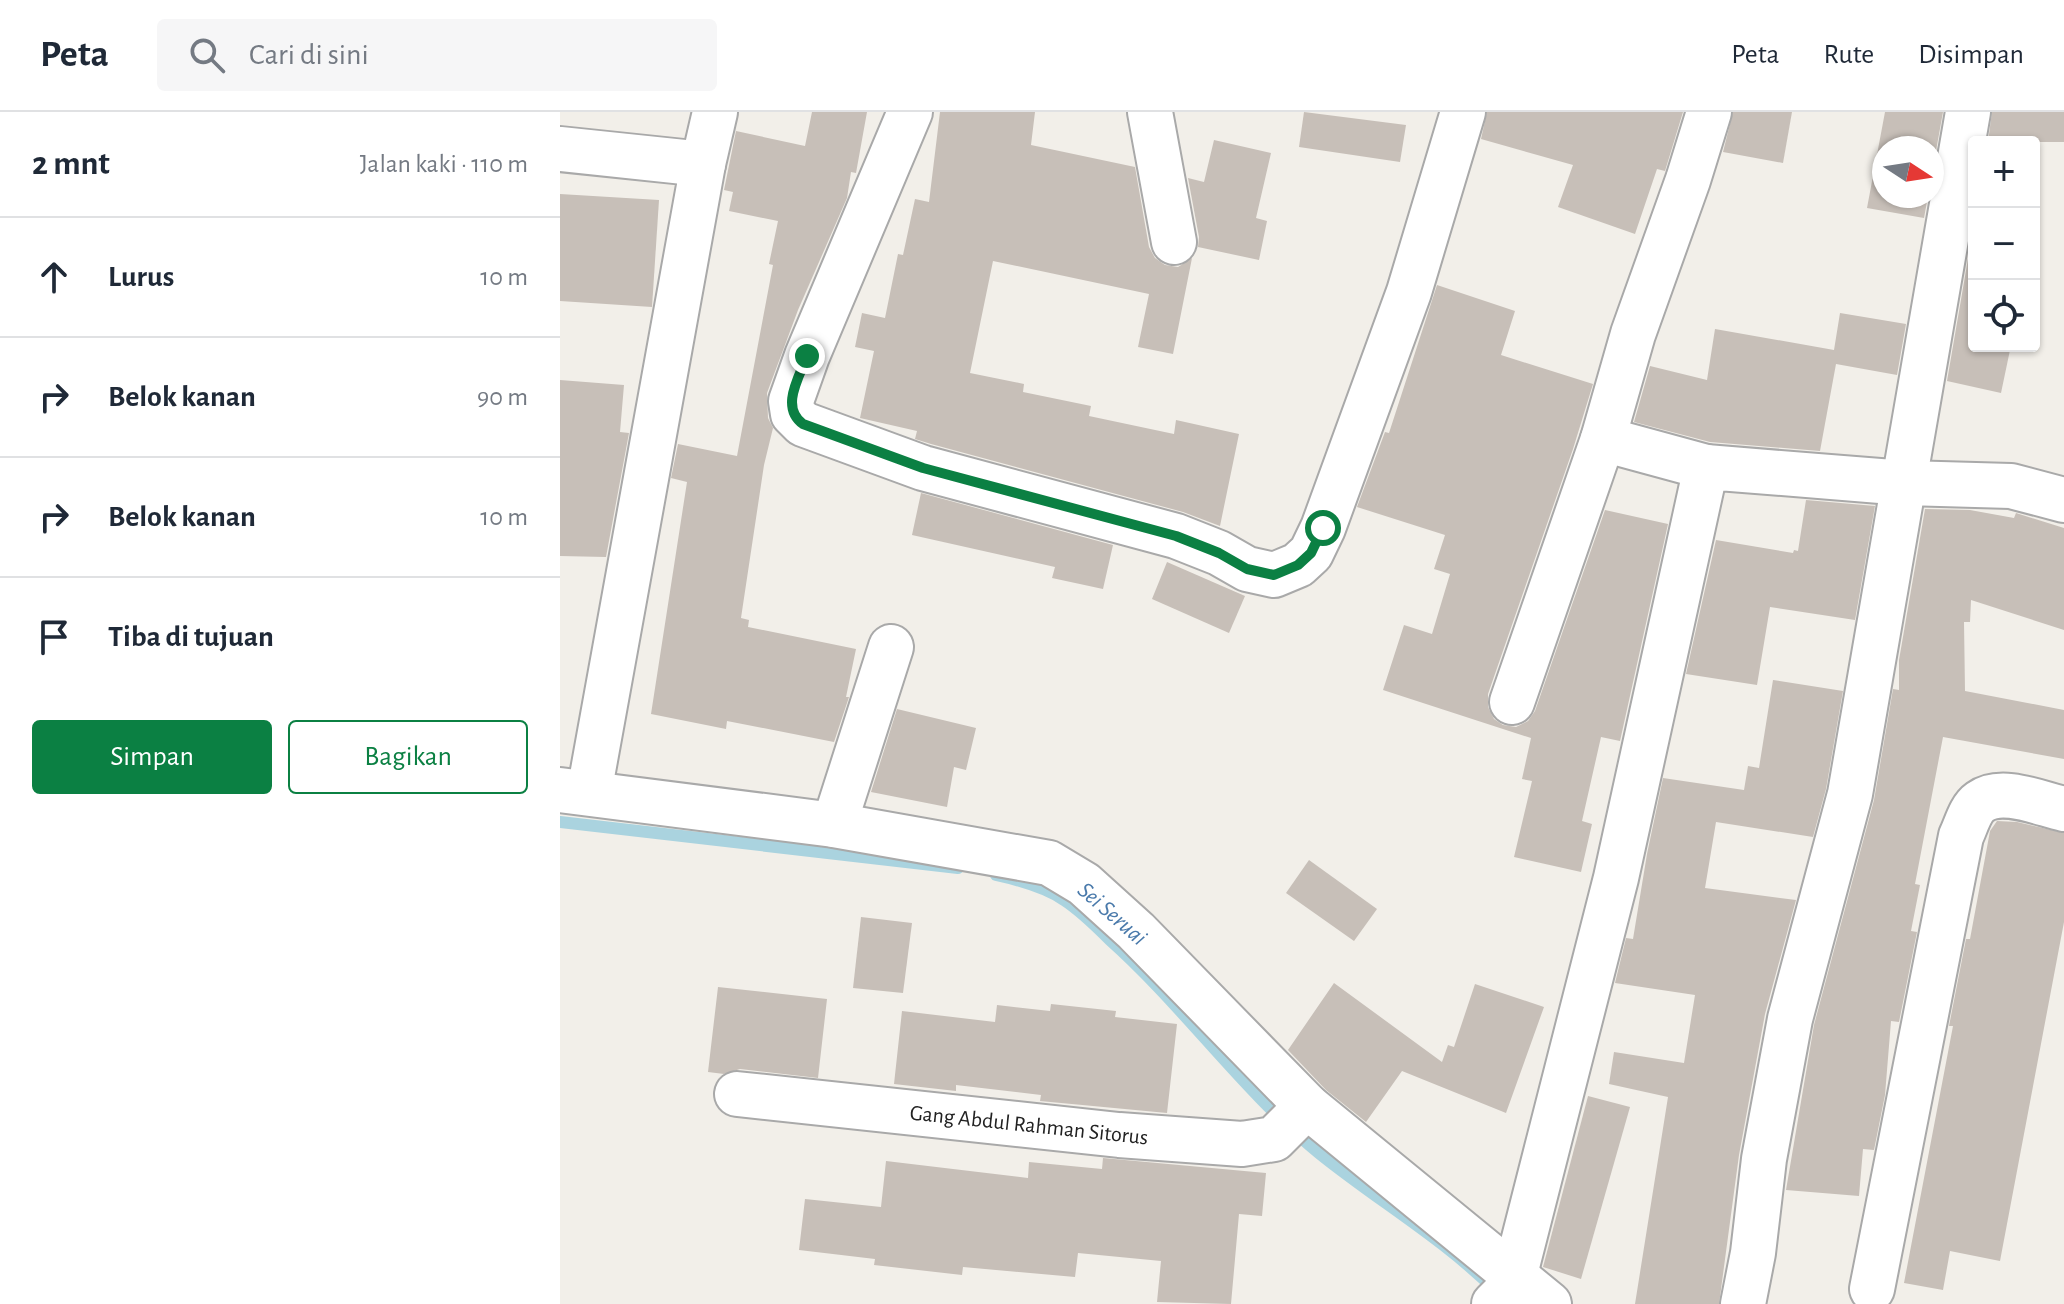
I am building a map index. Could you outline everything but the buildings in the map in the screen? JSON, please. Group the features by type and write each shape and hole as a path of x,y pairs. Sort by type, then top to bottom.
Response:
{"street":[{"path":"715,112 574,792 834,825 1049,863 1084,884 1146,942 1292,1121 1505,1291 1549,1304"},
{"path":"910,112 807,356 791,401 793,414 803,424 923,468 1176,536 1219,553 1247,569 1274,575 1298,565 1311,553 1323,528 1409,292 1463,112"},
{"path":"1150,112 1174,242"},
{"path":"1512,702 1603,439 1633,334 1709,112"},
{"path":"1743,1304 1753,1253 1764,1159 1790,1019 1850,794 1968,112"},
{"path":"560,149 703,164"},
{"path":"1603,439 1706,467 1905,483 2011,486 2064,500"},
{"path":"1505,1291 1616,878 1706,467"},
{"path":"834,825 891,647"},
{"path":"1872,1289 1961,836 1980,802 1997,796 2011,796 2064,809"},
{"name":"Gang Abdul Rahman Sitorus","path":"737,1094 1119,1135 1242,1144 1292,1121"}],"waterway":[{"name":"Sei Seruai","path":"560,822 958,868"},
{"name":"Sei Seruai","path":"996,875 1049,891 1082,914 1163,992 1291,1128 1341,1170 1432,1236 1496,1291"}],"route":[{"path":"807,356 791,401 791,409 797,420 923,468 1176,536 1219,553 1247,569 1274,575 1298,565 1311,553 1323,528"}]}
